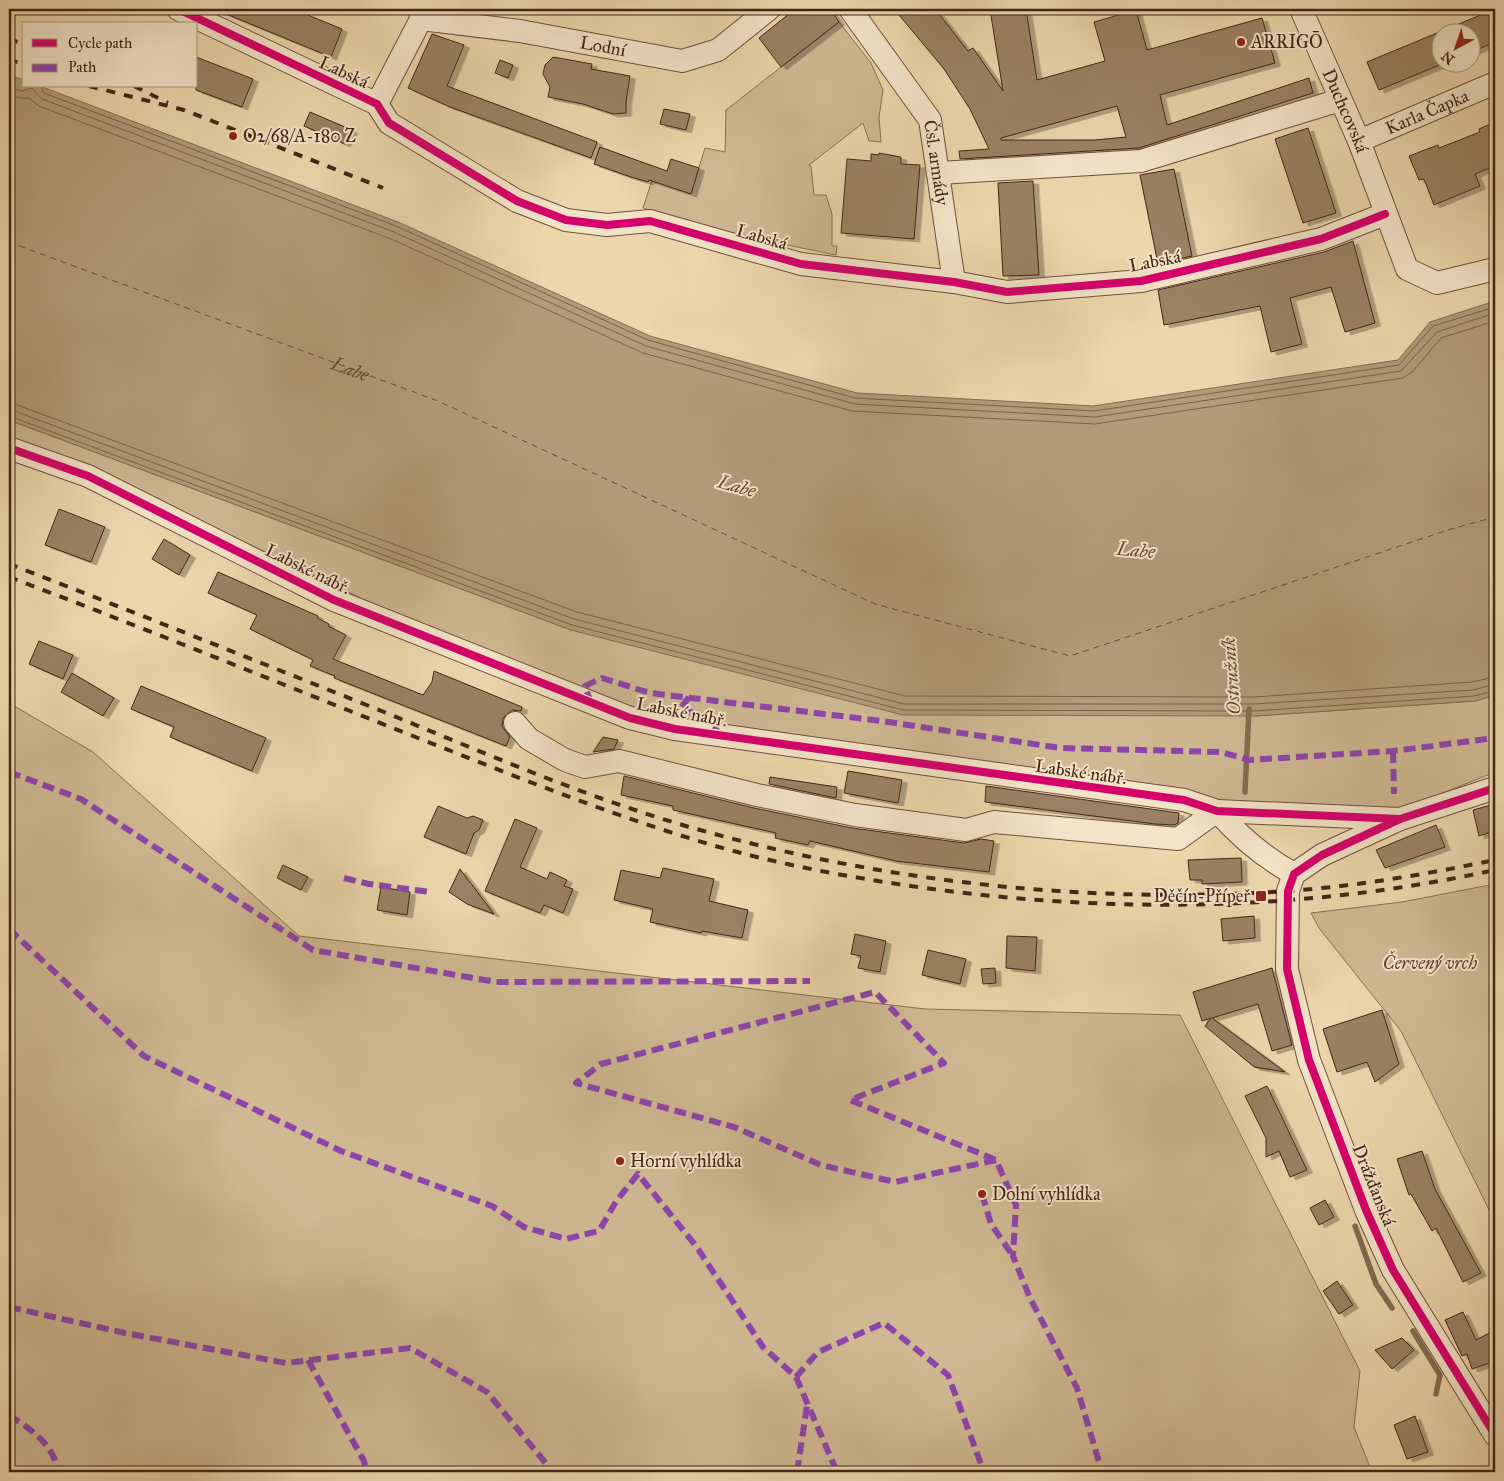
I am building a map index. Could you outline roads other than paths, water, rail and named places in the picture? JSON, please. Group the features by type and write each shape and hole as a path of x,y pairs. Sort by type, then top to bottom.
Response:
{"street":[{"name":"Lodní","path":"421,14 682,61 718,50 769,9"},
{"name":"Čsl. armády","path":"850,9 930,120 940,173 954,282"},
{"name":"Duchcovská","path":"1302,9 1359,141 1385,214"},
{"name":"Labská","path":"186,11 376,104 389,123 517,201 566,220 607,225 650,221 801,264 954,282 1007,292 1142,281 1321,239 1385,214"},
{"path":"376,104 421,14"},
{"name":"Karla Čapka","path":"1359,141 1495,83"},
{"path":"940,173 1141,161 1340,100"},
{"path":"1385,214 1407,269 1436,283 1495,269"},
{"name":"Labské nábř.","path":"9,448 88,476 334,600 630,718 703,733 1184,800 1217,811 1400,819"},
{"path":"515,723 529,739 565,760 585,766 620,761 757,795 855,816 966,830 994,822 1178,839 1217,811"},
{"name":"Labské nábř.","path":"1217,811 1236,832 1278,865 1294,874 1322,855 1400,819 1495,788"},
{"name":"Drážďanská","path":"1294,874 1288,891 1287,969 1309,1060 1366,1210 1393,1270 1495,1435"}],"water":[{"name":"Labe","path":"9,75 22,79 22,88 45,88 398,222 650,336 857,393 1093,406 1398,360 1430,322 1495,301 1495,695 1475,701 1255,716 903,715 571,630 9,420"}],"waterway":[{"name":"Ostružník","path":"1245,792 1249,709"},
{"name":"Ostružník","path":"1355,1226 1376,1284 1392,1308"},
{"name":"Ostružník","path":"1413,1331 1440,1375 1436,1394"}],"railway":[{"path":"9,39 22,43"},
{"path":"9,59 22,64"},
{"path":"97,88 184,110 383,188"},
{"path":"138,88 168,103"},
{"path":"9,564 587,793 669,821 782,851 925,877 998,886 1070,892 1143,895 1288,891 1340,886 1418,875 1495,860"},
{"path":"9,577 599,808 712,845 764,859 817,870 925,888 996,896 1139,905 1282,901 1424,884 1495,870"}],"place":[{"name":"ARRIGŌ","path":"1241,42"},
{"name":"O2/68/A-180 Z","path":"233,136"},
{"name":"Děčín-Přípeř","path":"1261,896"},
{"name":"Horní vyhlídka","path":"620,1161"},
{"name":"Dolní vyhlídka","path":"982,1194"}],"park label":[{"name":"Červený vrch","path":"1430,963"}]}
